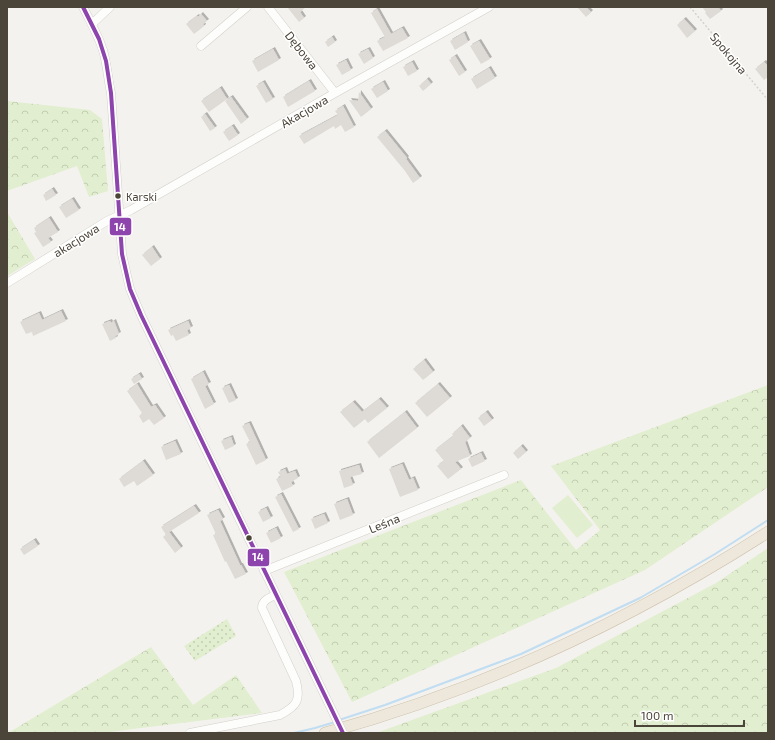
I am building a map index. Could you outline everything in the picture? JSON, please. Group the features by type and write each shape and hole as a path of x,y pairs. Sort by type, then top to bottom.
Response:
{"highway":[{"path":"325,733 373,719 463,687 518,665 667,593 736,553 768,532"}],"street":[{"path":"83,7 103,51 111,93 122,254 130,289 343,733"},
{"path":"92,24 110,7"},
{"path":"201,46 247,7"},
{"name":"Dębowa","path":"268,7 335,93"},
{"name":"Akacjowa","path":"119,216 489,7"},
{"name":"akacjowa","path":"7,283 107,221 119,216"},
{"name":"Leśna","path":"264,571 504,475"},
{"path":"190,733 280,715 293,707 296,703 298,693 296,681 262,608 263,603 266,600 276,595"}],"path":[{"name":"Spokojna","path":"690,7 768,100"}],"green space":[{"path":"7,101 90,110 102,119 108,191 89,197 77,166 7,191"},
{"path":"7,212 35,259 7,276"},
{"path":"768,385 768,487 645,570 352,702 284,572 521,480 576,550 600,530 551,466"},
{"path":"568,495 593,525 577,538 552,508"},
{"path":"768,548 768,733 376,733 556,668 716,583"},
{"path":"227,619 236,636 195,661 184,646"},
{"path":"151,647 193,705 236,675 262,713 101,733 8,733"}],"building":[{"path":"287,7 306,7 300,12 304,18 299,22"},
{"path":"577,7 586,7 591,12 586,17"},
{"path":"702,7 718,7 721,11 710,19"},
{"path":"377,9 391,34 402,28 408,38 383,51 377,41 385,37 371,13"},
{"path":"201,14 207,21 203,24 204,26 194,34 186,24"},
{"path":"684,19 695,31 687,38 677,25"},
{"path":"464,33 468,42 455,50 450,41"},
{"path":"332,37 335,42 328,47 325,42"},
{"path":"479,41 490,59 481,64 470,46"},
{"path":"273,49 279,60 258,72 252,61"},
{"path":"368,49 373,58 364,64 358,54"},
{"path":"455,56 465,72 459,76 449,60"},
{"path":"346,60 351,70 342,75 336,65"},
{"path":"412,62 417,71 408,76 403,67"},
{"path":"764,62 768,66 768,77 764,80 755,69"},
{"path":"489,68 495,78 477,89 471,79"},
{"path":"427,79 431,84 423,91 419,86"},
{"path":"309,81 315,91 288,107 283,97"},
{"path":"263,82 273,99 266,103 256,86"},
{"path":"383,82 388,91 377,98 371,89"},
{"path":"220,88 227,99 209,112 201,101"},
{"path":"359,92 371,109 361,117 349,100 358,101"},
{"path":"231,97 247,119 241,124 225,101"},
{"path":"343,106 354,127 345,132 341,125 335,129 334,126 304,144 299,136 338,115 335,111"},
{"path":"205,114 215,128 210,131 201,117"},
{"path":"232,126 238,135 229,141 223,132"},
{"path":"385,131 407,158 406,159 420,178 413,183 377,137"},
{"path":"52,189 56,195 46,201 43,195"},
{"path":"72,199 79,210 66,218 59,207"},
{"path":"49,218 58,232 48,238 51,242 43,247 34,233 36,232 34,228"},
{"path":"152,247 160,259 151,266 142,255"},
{"path":"61,311 66,321 33,336 32,332 26,334 20,322 39,313 42,320"},
{"path":"110,321 111,323 114,321 119,334 115,336 116,338 110,341 102,324"},
{"path":"188,321 191,328 187,330 189,335 176,341 168,330"},
{"path":"424,360 433,372 423,380 413,369"},
{"path":"203,372 209,384 205,386 214,404 205,409 191,379"},
{"path":"139,374 142,379 134,384 131,379"},
{"path":"137,384 151,407 155,405 164,418 154,425 149,419 143,423 139,416 142,413 127,391"},
{"path":"438,384 450,398 427,417 415,403"},
{"path":"229,385 236,400 229,403 222,388"},
{"path":"379,399 387,408 368,423 365,419 354,428 340,412 353,402 362,412"},
{"path":"405,412 417,428 379,458 367,442"},
{"path":"486,412 492,420 484,426 478,418"},
{"path":"249,423 266,460 256,465 246,444 250,442 242,426"},
{"path":"461,426 470,438 465,442 470,456 455,462 461,469 448,479 437,466 444,461 435,450 453,436 452,434"},
{"path":"231,437 234,446 225,450 221,441"},
{"path":"175,441 181,454 166,460 161,447"},
{"path":"521,446 526,452 518,459 513,453"},
{"path":"481,453 485,461 472,467 468,459"},
{"path":"143,461 153,475 137,486 134,481 124,487 119,479"},
{"path":"402,464 409,480 413,478 418,490 400,497 389,469"},
{"path":"359,465 362,474 350,477 353,485 344,488 339,471"},
{"path":"285,469 287,474 295,471 298,478 291,482 293,486 282,491 276,479 281,477 278,472"},
{"path":"281,494 299,529 293,532 275,497"},
{"path":"347,499 353,515 340,520 334,504"},
{"path":"194,506 199,513 169,532 181,548 175,553 163,537 166,535 161,527"},
{"path":"266,508 271,518 263,522 258,512"},
{"path":"218,510 223,519 220,521 240,565 246,574 235,579 226,561 225,562 213,535 216,534 207,515"},
{"path":"324,514 328,523 315,529 311,519"},
{"path":"276,528 281,538 271,543 266,533"},
{"path":"34,540 38,546 24,555 20,549"}],"waterway":[{"path":"339,720 385,705 521,654 640,598 715,554 768,520"},
{"path":"294,733 335,722"}],"transit line":[{"name":"14","path":"83,7 99,39 106,61 111,93 122,254 130,289 141,315 343,733"}],"place":[{"name":"Karski","path":"118,196"}]}
